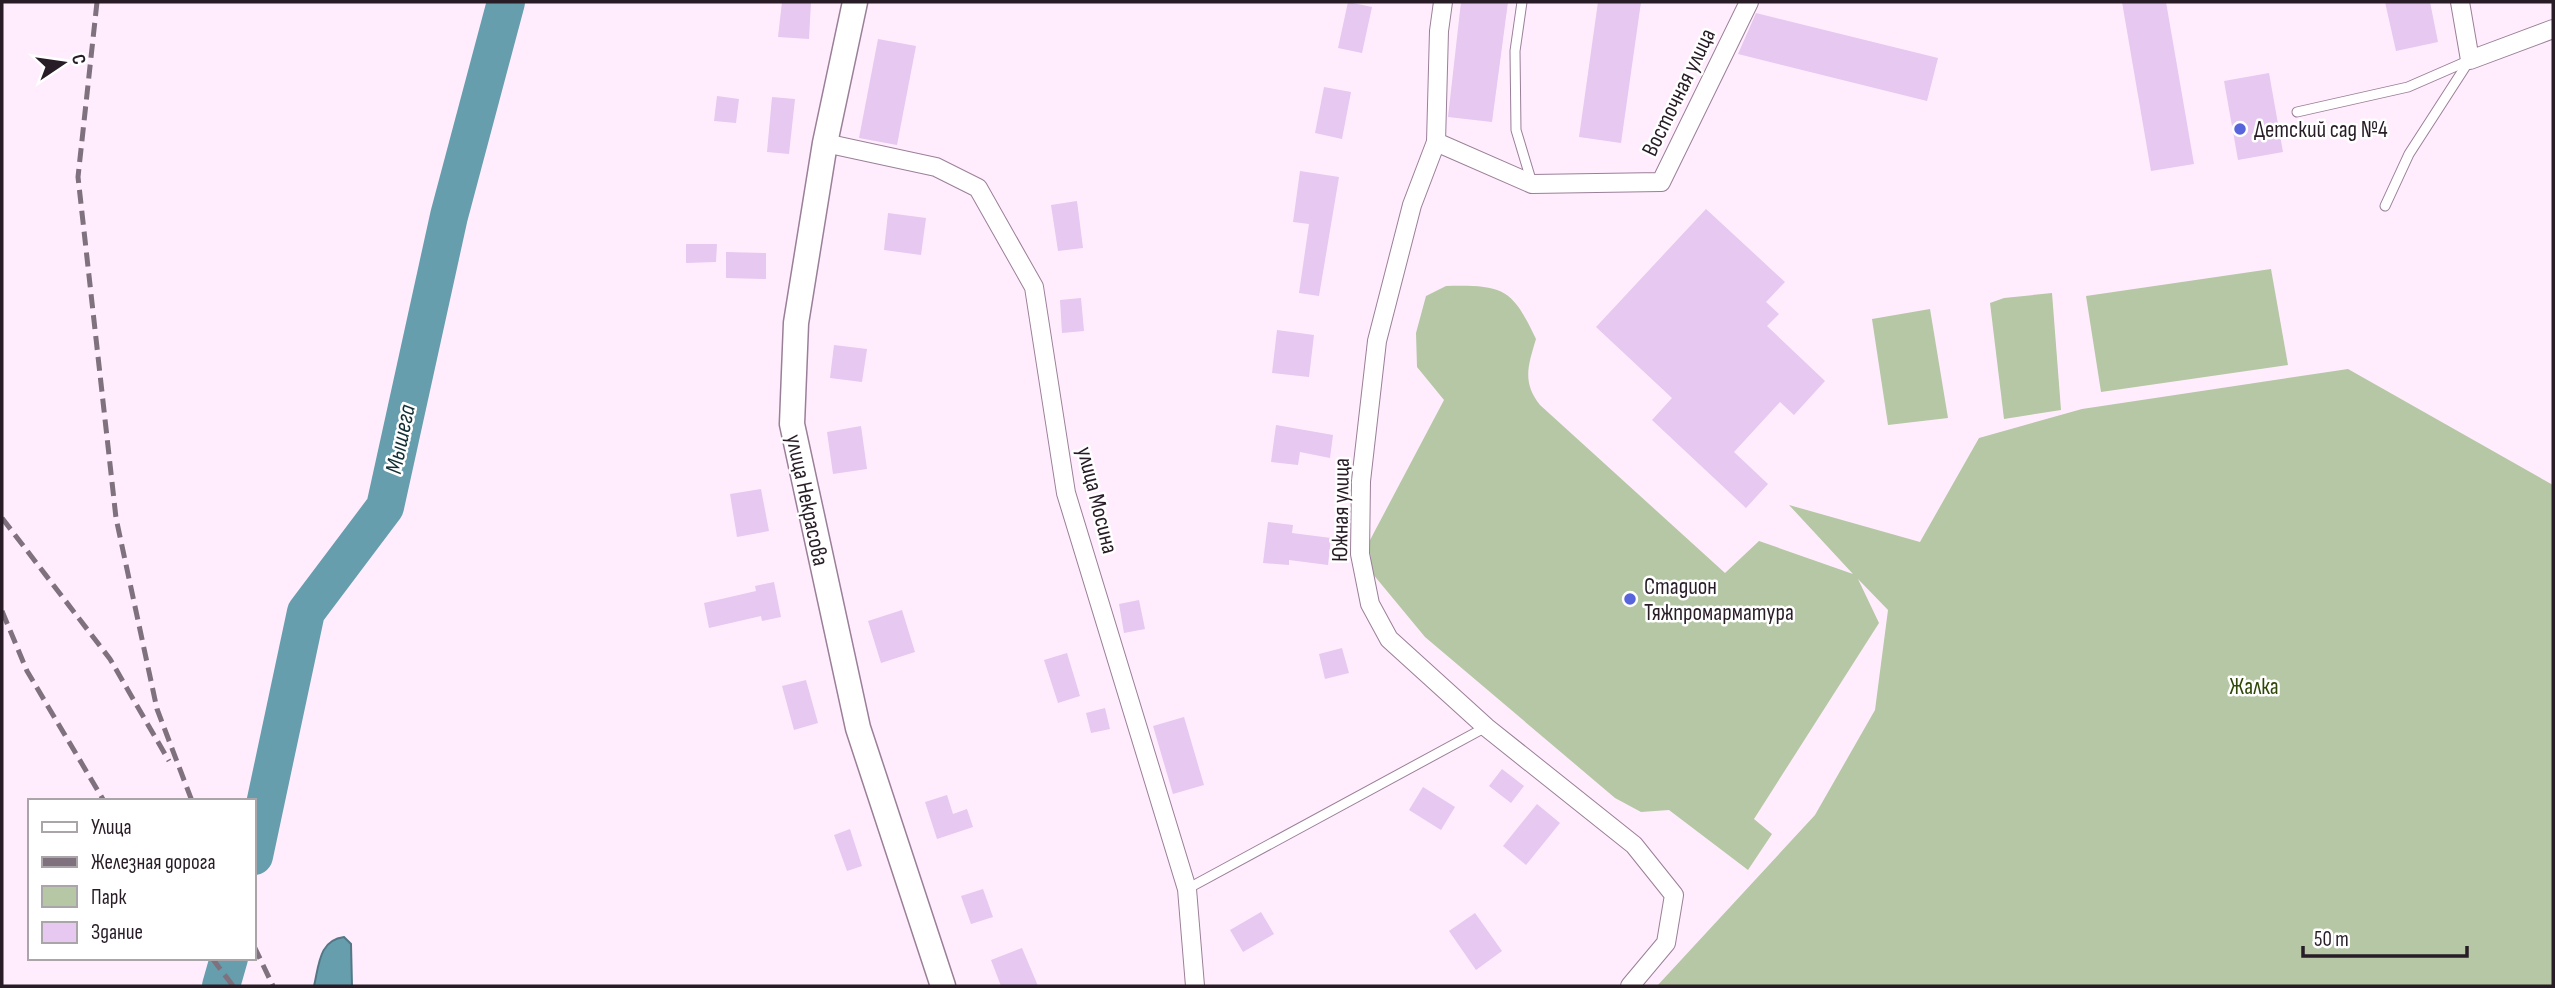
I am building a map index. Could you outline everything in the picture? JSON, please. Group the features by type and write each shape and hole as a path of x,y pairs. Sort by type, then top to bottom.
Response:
{"main road":[{"name":"улица Некрасова","path":"855,2 825,143 796,323 792,424 858,728 943,986"}],"street":[{"name":"Южная улица","path":"1443,2 1439,31 1436,142 1412,205 1377,341 1361,481 1360,554 1370,604 1389,639 1486,727 1634,845 1674,895 1666,943 1630,986"},
{"name":"Восточная улица","path":"1436,142 1532,184 1661,182 1749,2"},
{"path":"2460,2 2470,60 2553,29"},
{"name":"улица Мосина","path":"825,143 936,167 978,188 1034,287 1066,494 1186,889 1195,986"}],"lane":[{"path":"1522,2 1515,51 1516,130 1532,184"},
{"path":"2297,112 2408,87 2470,60"},
{"path":"2385,206 2409,154 2470,60"},
{"path":"1186,889 1486,727"}],"green space":[{"path":"2271,269 2288,365 2101,392 2086,296"},
{"name":"Жалка","path":"1446,286 1493,289 1512,300 1536,339 1528,374 1534,397 1540,405 1725,573 1759,541 1853,574 1789,505 1920,542 1979,438 2082,409 2348,369 2553,485 2553,986 1657,986 1815,815 1875,710 1888,610 1858,579 1879,623 1754,819 1772,834 1748,870 1669,810 1641,812 1615,798 1425,637 1372,573 1369,542 1444,400 1417,367 1416,333 1426,296"},
{"path":"2052,293 2061,410 2004,419 1990,303 2004,298"},
{"path":"1930,309 1948,418 1888,425 1872,319"}],"water":[{"path":"344,937 351,944 352,986 314,986 325,948 329,943"}],"building":[{"path":"782,2 811,2 809,39 778,37"},
{"path":"1348,2 1372,7 1362,53 1338,48"},
{"path":"1461,2 1508,2 1492,122 1448,117"},
{"path":"1598,2 1641,2 1621,143 1579,137"},
{"path":"2122,2 2166,2 2194,164 2151,171"},
{"path":"2385,2 2430,2 2438,42 2396,51"},
{"path":"1756,13 1938,58 1927,101 1738,54"},
{"path":"878,39 916,46 897,145 859,138"},
{"path":"2269,73 2283,152 2238,160 2224,81"},
{"path":"1324,87 1351,92 1342,139 1315,133"},
{"path":"717,96 739,99 736,123 714,121"},
{"path":"772,97 795,99 789,154 767,152"},
{"path":"1300,171 1339,177 1319,296 1299,293 1309,224 1293,222"},
{"path":"1077,201 1083,248 1058,251 1051,205"},
{"path":"1706,209 1785,282 1766,302 1779,314 1767,326 1825,381 1794,415 1780,402 1734,452 1768,484 1746,508 1652,420 1672,398 1596,327"},
{"path":"888,213 926,218 921,255 884,250"},
{"path":"686,244 717,244 716,262 686,263"},
{"path":"726,252 766,253 766,279 726,278"},
{"path":"1081,298 1084,331 1062,333 1060,300"},
{"path":"1277,330 1314,335 1309,377 1272,373"},
{"path":"834,345 867,349 862,382 830,378"},
{"path":"1276,425 1333,435 1330,458 1300,452 1298,465 1271,462"},
{"path":"861,426 867,469 833,474 827,432"},
{"path":"761,489 769,531 737,537 730,494"},
{"path":"1268,522 1293,525 1292,533 1331,538 1328,565 1289,560 1289,565 1263,563"},
{"path":"774,582 781,617 762,621 761,616 709,628 704,603 756,591 755,586"},
{"path":"1139,600 1145,629 1124,633 1119,604"},
{"path":"902,610 915,652 881,663 868,621"},
{"path":"1342,648 1349,673 1325,679 1319,654"},
{"path":"1067,653 1080,696 1058,703 1044,660"},
{"path":"806,680 818,723 794,730 782,686"},
{"path":"1105,708 1110,729 1091,733 1086,713"},
{"path":"1184,717 1204,785 1173,794 1153,726"},
{"path":"1502,769 1524,786 1511,803 1489,786"},
{"path":"1423,787 1455,807 1441,830 1409,810"},
{"path":"947,795 953,814 967,809 973,827 937,839 925,802"},
{"path":"1537,804 1560,823 1526,865 1503,846"},
{"path":"850,829 862,866 847,871 834,835"},
{"path":"983,889 993,917 971,924 961,896"},
{"path":"1261,912 1274,934 1243,952 1230,930"},
{"path":"1475,913 1502,951 1476,970 1449,931"},
{"path":"1022,948 1038,986 1001,986 991,960"}],"waterway":[{"name":"Мышега","path":"256,847 306,612 385,507 449,216 506,2"},
{"name":"Мышега","path":"221,986 228,960"}],"railway":[{"path":"97,2 78,177 116,518 157,709 191,799"},
{"path":"2,518 110,659 169,761"},
{"path":"2,611 27,671 103,799"},
{"path":"256,950 273,986"},
{"path":"214,960 233,986"}],"place":[{"name":"Детский сад №4","path":"2240,129"},
{"name":"Стадион Тяжпромарматура","path":"1630,599"}]}
